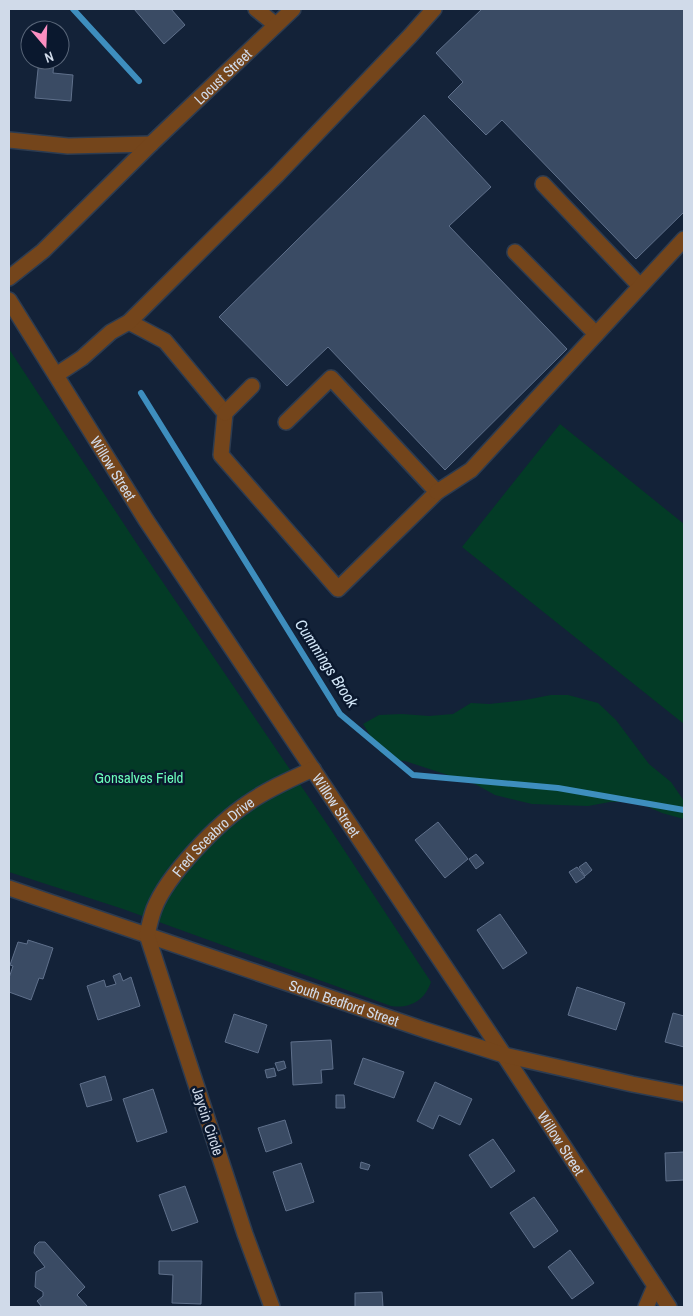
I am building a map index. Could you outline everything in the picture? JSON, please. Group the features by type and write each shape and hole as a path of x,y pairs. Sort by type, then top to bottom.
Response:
{"street":[{"path":"256,9 276,25"},
{"name":"Locust Street","path":"9,278 43,251 151,144 293,9"},
{"path":"56,375 82,358 111,332 129,322 277,175 434,9"},
{"path":"9,140 68,146 151,144"},
{"path":"543,184 640,286"},
{"path":"252,386 225,413 222,455 338,589 437,492 471,470 684,239"},
{"path":"516,252 596,334"},
{"name":"Willow Street","path":"9,300 146,520 504,1055 669,1307"},
{"path":"129,322 165,340 225,413"},
{"path":"286,422 331,378 437,492"},
{"name":"Fred Sceabro Drive","path":"147,935 154,908 159,899 169,882 196,850 247,803 276,786 313,769"},
{"name":"South Bedford Street","path":"9,888 425,1030 504,1055 684,1094"},
{"name":"Jaycin Circle","path":"147,935 245,1234 272,1307"},
{"path":"646,1307 655,1286"}],"green space":[{"name":"Gonsalves Field","path":"9,349 143,553 327,824 431,982 425,994 416,1002 398,1007 391,1006 123,909 9,872"},
{"path":"560,424 684,524 684,724 462,547"},
{"path":"551,695 568,695 598,703 616,720 649,764 671,782 684,801 684,819 662,813 635,801 610,802 588,806 532,804 495,795 475,784 405,761 392,760 381,753 363,724 379,715 429,716 453,714 471,703 489,704"}],"building":[{"path":"134,9 171,9 185,25 164,44"},
{"path":"482,9 684,9 684,212 636,259 502,120 486,135 448,97 463,82 436,53"},
{"path":"38,70 53,70 53,73 73,75 71,101 35,98"},
{"path":"424,115 491,187 449,226 567,349 445,470 328,347 287,386 219,317"},
{"path":"438,822 468,859 445,878 415,840"},
{"path":"476,854 484,863 476,869 469,859"},
{"path":"586,862 592,870 585,876 579,867"},
{"path":"577,867 585,877 576,883 569,872"},
{"path":"500,914 527,953 503,969 477,930"},
{"path":"28,940 53,948 43,979 39,978 31,1000 9,992 9,978 13,966 10,965 18,942 27,944"},
{"path":"120,973 123,981 131,977 140,1006 98,1020 87,986 104,980 106,987 116,984 113,976"},
{"path":"577,987 625,1003 616,1030 568,1015"},
{"path":"673,1013 684,1016 684,1047 665,1042"},
{"path":"234,1014 267,1025 258,1053 225,1042"},
{"path":"331,1040 333,1069 321,1070 322,1083 293,1085 291,1042"},
{"path":"363,1058 404,1072 394,1098 354,1084"},
{"path":"284,1061 286,1068 278,1071 275,1063"},
{"path":"274,1068 276,1076 267,1078 265,1070"},
{"path":"105,1076 112,1100 87,1107 80,1084"},
{"path":"435,1082 472,1099 460,1125 439,1115 433,1129 417,1121"},
{"path":"153,1089 167,1132 137,1142 123,1099"},
{"path":"336,1095 344,1095 345,1108 336,1108"},
{"path":"285,1120 292,1143 266,1152 258,1128"},
{"path":"493,1139 515,1171 491,1188 469,1155"},
{"path":"684,1152 684,1180 666,1181 665,1153"},
{"path":"361,1162 370,1165 368,1170 360,1168"},
{"path":"301,1163 314,1202 286,1211 273,1172"},
{"path":"185,1186 198,1222 172,1231 159,1195"},
{"path":"534,1197 558,1231 534,1248 510,1213"},
{"path":"39,1242 45,1242 85,1287 77,1295 88,1307 42,1307 37,1301 43,1296 43,1292 35,1287 36,1272 45,1267 34,1253 35,1246"},
{"path":"570,1250 594,1283 572,1299 548,1267"},
{"path":"159,1261 202,1261 201,1304 172,1303 173,1275 159,1274"},
{"path":"382,1292 383,1307 355,1307 355,1293"}],"waterway":[{"name":"Cummings Brook","path":"73,9 139,81"},
{"name":"Cummings Brook","path":"141,393 340,714 413,775 558,788 684,810"}]}
